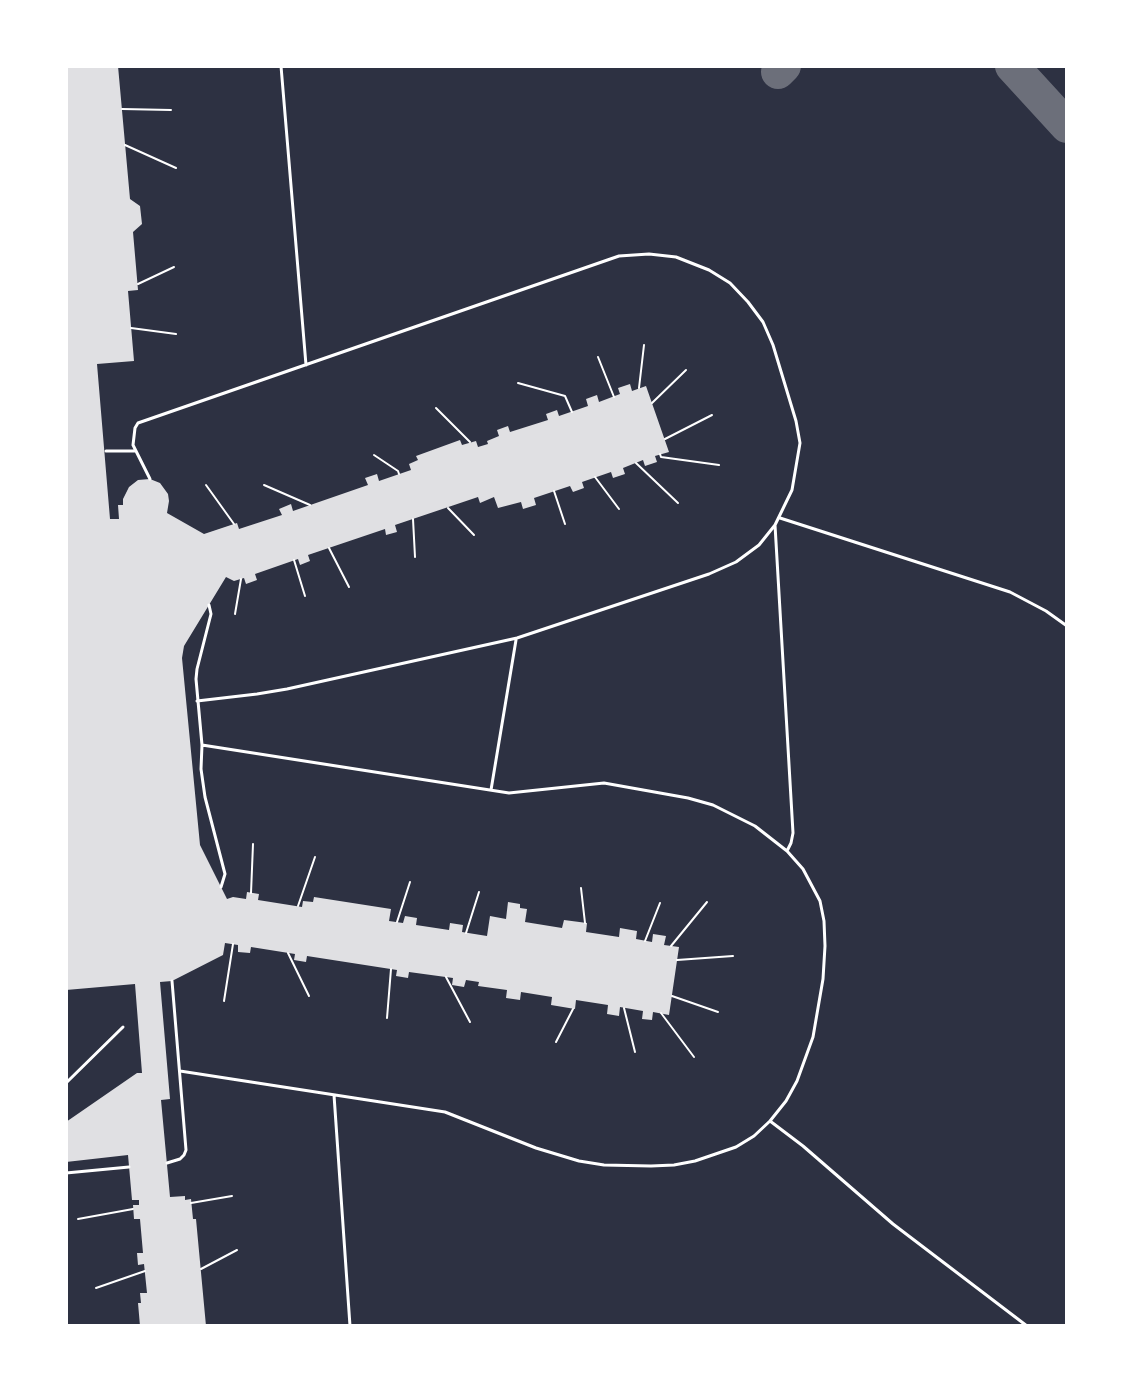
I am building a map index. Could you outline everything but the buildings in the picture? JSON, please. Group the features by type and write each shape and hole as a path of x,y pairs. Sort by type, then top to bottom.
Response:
{"lane":[{"path":"281,66 306,365"},
{"path":"150,479 135,451 133,438 138,423 619,256 649,254 676,257 709,270 730,283 763,322 796,421 800,443 792,490 775,525 759,545 736,562 709,574 517,638 287,689 197,701"},
{"path":"106,451 135,451"},
{"path":"780,518 1010,592 1067,626"},
{"path":"775,525 793,833 787,851"},
{"path":"209,605 211,614 197,669 197,701 205,797 225,874 221,887"},
{"path":"491,790 517,638"},
{"path":"180,1071 445,1112 536,1148 579,1161 651,1166 695,1161 736,1147 754,1136 786,1101 807,1059 817,1014 825,946 820,901 803,869 787,851 737,815 688,798 604,783 509,793 202,745"},
{"path":"167,1163 180,1159 186,1150 172,981"},
{"path":"66,1083 123,1027"},
{"path":"334,1095 350,1326"},
{"path":"770,1121 893,1224 1027,1326"},
{"path":"66,1173 129,1167"}],"path":[{"path":"122,109 171,110"},
{"path":"125,145 176,168"},
{"path":"138,284 174,267"},
{"path":"131,328 176,334"},
{"path":"639,388 644,345"},
{"path":"598,357 614,397"},
{"path":"652,403 686,370"},
{"path":"518,383 565,396 572,412"},
{"path":"436,408 470,442"},
{"path":"665,439 712,415"},
{"path":"660,454 661,457 719,465"},
{"path":"374,455 399,474"},
{"path":"636,463 678,503"},
{"path":"595,477 619,509"},
{"path":"206,485 234,524"},
{"path":"264,485 310,505"},
{"path":"554,491 565,524"},
{"path":"448,508 474,535"},
{"path":"413,519 415,557"},
{"path":"329,548 349,587"},
{"path":"294,560 305,596"},
{"path":"235,614 241,579"},
{"path":"251,893 253,844"},
{"path":"298,906 315,857"},
{"path":"397,922 410,882"},
{"path":"581,888 585,923"},
{"path":"466,933 479,892"},
{"path":"671,946 707,902"},
{"path":"645,941 660,903"},
{"path":"224,1001 233,944"},
{"path":"288,953 309,996"},
{"path":"677,960 733,956"},
{"path":"387,1018 391,969"},
{"path":"446,977 470,1022"},
{"path":"672,996 718,1012"},
{"path":"624,1008 635,1052"},
{"path":"556,1042 573,1009"},
{"path":"661,1013 694,1057"},
{"path":"191,1203 232,1196"},
{"path":"78,1219 133,1209"},
{"path":"201,1269 237,1250"},
{"path":"96,1288 145,1271"}],"taxiway":[{"path":"778,72 784,66"},
{"path":"1012,66 1067,126"}]}
